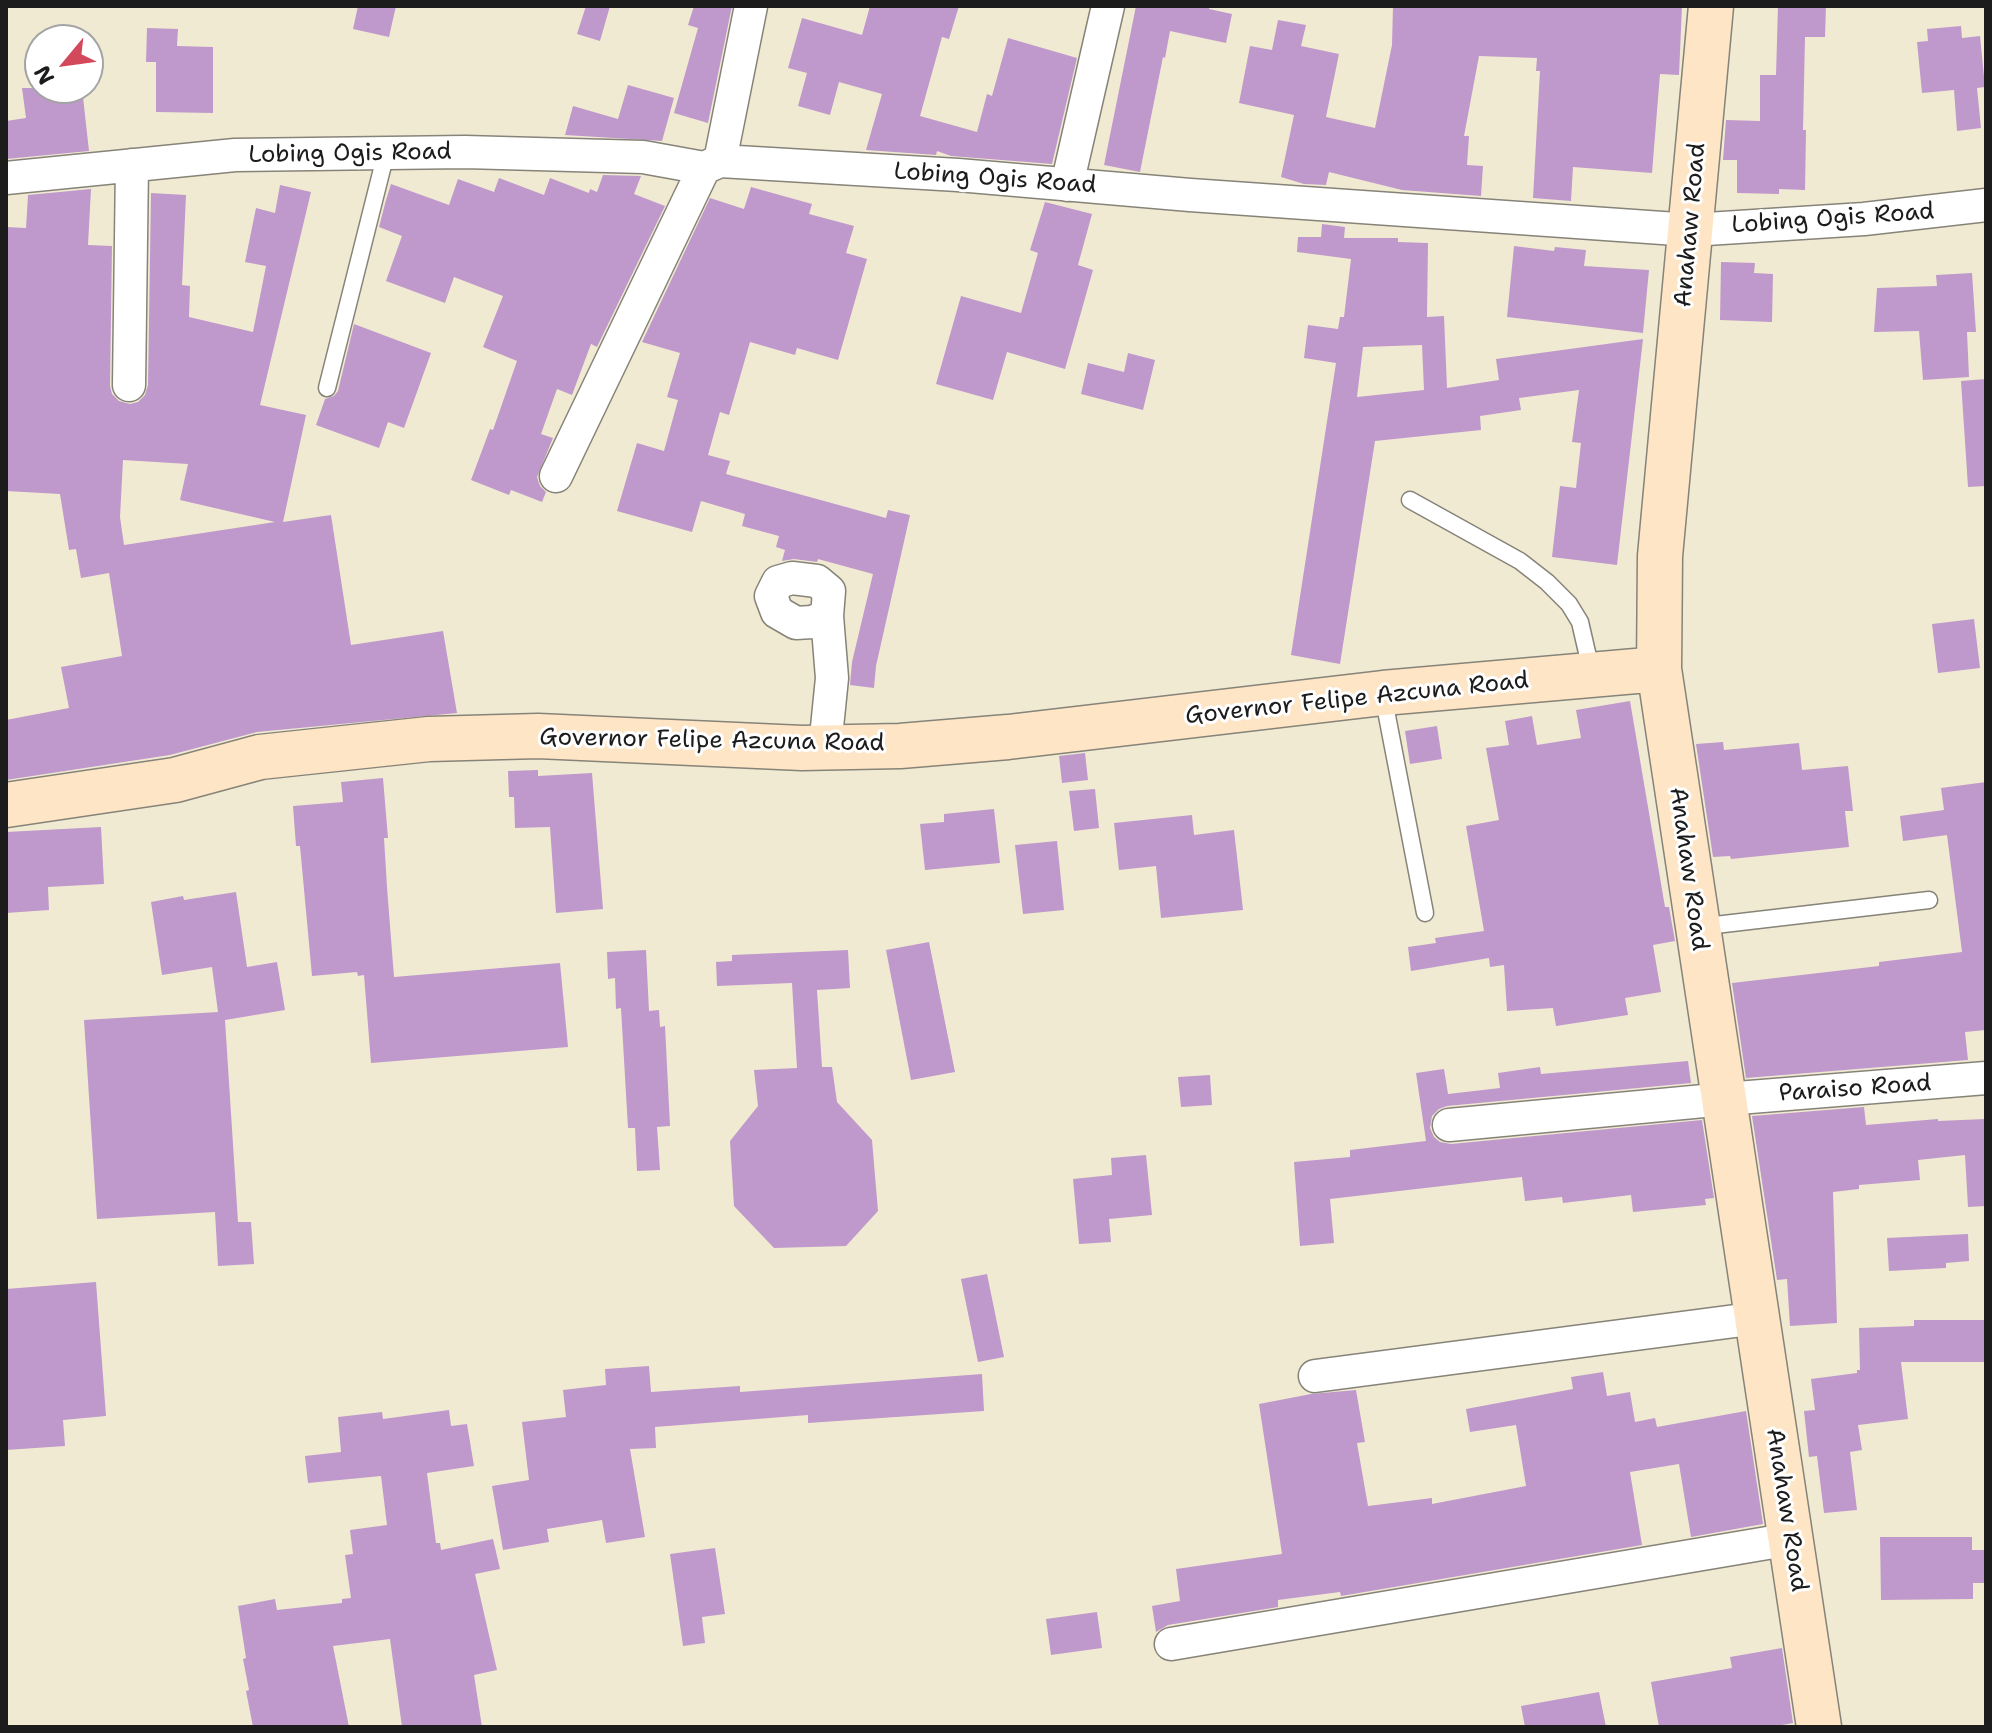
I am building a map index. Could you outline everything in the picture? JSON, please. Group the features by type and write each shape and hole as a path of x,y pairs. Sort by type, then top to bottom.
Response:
{"street":[{"path":"556,476 712,164 751,6"},
{"path":"1067,185 1108,6"},
{"name":"Anahaw Road","path":"1711,6 1660,556 1659,669 1819,1727"},
{"name":"Lobing Ogis Road","path":"6,178 235,155 386,153 643,157 1691,230 1864,219 1986,205"},
{"path":"129,385 132,165"},
{"path":"825,747 832,678 827,616"},
{"name":"Governor Felipe Azcuna Road","path":"6,805 175,780 260,757 429,739 538,736 697,745 900,746 1008,737 1383,693 1659,669"},
{"name":"Paraiso Road","path":"1449,1125 1986,1078"},
{"path":"1315,1376 1758,1318"},
{"path":"1171,1644 1791,1539"}],"lane":[{"path":"327,388 386,153"},
{"path":"1410,500 1520,561 1547,582 1569,604 1580,622 1593,675"},
{"path":"1383,693 1425,913"},
{"path":"1696,927 1929,900"}],"building":[{"path":"358,6 396,6 389,37 353,29"},
{"path":"586,6 610,6 600,41 577,34"},
{"path":"694,6 732,6 708,123 674,113 698,28 688,25"},
{"path":"870,6 959,6 949,39 942,37 920,116 977,132 987,94 992,96 1008,38 1077,58 1052,164 951,156 937,151 936,155 866,150 882,94 839,82 830,115 798,106 807,73 788,68 802,18 862,35"},
{"path":"1136,6 1209,6 1209,9 1232,14 1226,43 1170,31 1140,172 1104,165"},
{"path":"1393,6 1682,6 1679,75 1660,74 1652,173 1573,167 1571,201 1533,198 1540,71 1536,71 1537,58 1479,56 1464,136 1469,136 1467,165 1483,166 1481,196 1402,190 1329,172 1326,185 1304,184 1281,177 1294,115 1239,103 1250,46 1272,50 1278,20 1306,25 1301,46 1339,54 1326,117 1375,128 1392,45"},
{"path":"1778,6 1826,6 1825,37 1805,37 1805,190 1779,189 1779,194 1737,193 1737,160 1723,160 1726,120 1760,121 1760,75 1776,75"},
{"path":"1961,26 1962,38 1980,36 1985,87 1977,88 1981,128 1957,131 1954,90 1922,93 1917,42 1928,41 1927,29"},
{"path":"147,28 178,29 177,46 213,47 213,113 156,112 156,62 146,62"},
{"path":"628,85 674,98 662,141 565,135 573,106 618,119"},
{"path":"24,104 84,104 89,151 6,159 6,121 26,118"},
{"path":"603,175 641,176 634,194 665,206 597,347 591,344 572,395 557,389 541,434 553,438 537,477 546,492 542,502 511,490 509,495 471,480 490,429 493,430 517,361 483,347 503,296 454,277 445,303 386,281 402,236 379,227 386,200 391,184 449,205 458,179 494,192 499,178 544,195 550,178 589,193 590,189 597,192"},
{"path":"280,185 311,192 260,405 306,415 283,522 331,515 351,645 443,631 457,713 257,732 170,755 6,780 6,720 69,708 61,667 122,656 109,573 81,578 76,549 69,550 60,494 6,491 6,227 26,228 28,195 91,189 88,245 112,246 110,386 112,394 119,401 130,404 138,402 145,395 148,385 151,193 186,195 182,285 190,286 189,317 253,332 266,266 245,262 256,208 275,213","holes":["123,460 188,464 180,500 275,522 124,545 120,517"]},
{"path":"751,187 812,204 809,214 854,226 846,253 867,259 838,360 797,348 795,355 750,342 729,415 720,412 708,455 730,461 726,474 886,518 888,510 910,515 876,666 874,688 850,685 852,662 873,574 818,559 817,562 782,561 785,550 776,547 779,536 742,526 745,514 701,501 692,532 617,511 637,443 664,451 678,400 667,397 680,353 642,342 710,198 744,209"},
{"path":"1045,202 1092,214 1078,265 1093,270 1065,369 1007,352 993,400 936,384 961,296 1021,313 1038,253 1030,250"},
{"path":"1322,224 1345,227 1344,238 1398,238 1398,242 1428,243 1427,317 1444,316 1447,388 1499,380 1496,359 1643,339 1617,565 1552,557 1560,486 1576,488 1581,443 1572,442 1579,390 1519,398 1521,410 1480,416 1481,430 1375,441 1340,664 1291,655 1336,363 1304,358 1308,325 1338,329 1340,317 1344,317 1351,259 1297,252 1298,237 1321,237","holes":["1422,345 1424,390 1357,397 1363,347"]},
{"path":"1514,246 1554,251 1555,247 1586,250 1584,266 1649,270 1643,333 1507,317"},
{"path":"1721,262 1755,263 1754,273 1773,274 1772,322 1720,320"},
{"path":"1972,273 1976,332 1967,332 1969,377 1923,380 1919,331 1874,332 1877,288 1937,286 1936,275"},
{"path":"354,324 431,353 404,428 388,422 379,448 316,425 325,399 338,391"},
{"path":"1128,353 1155,360 1143,410 1081,394 1088,363 1124,372"},
{"path":"1986,379 1986,486 1968,487 1961,381"},
{"path":"1974,619 1980,668 1938,673 1932,624"},
{"path":"1630,701 1665,907 1669,907 1675,941 1653,945 1661,992 1625,998 1628,1015 1556,1026 1553,1008 1507,1011 1504,965 1490,967 1489,958 1411,971 1408,947 1436,943 1435,938 1484,931 1466,826 1499,820 1486,748 1509,745 1505,721 1532,716 1537,745 1581,738 1576,710"},
{"path":"1437,726 1442,759 1410,764 1405,731"},
{"path":"1723,742 1724,750 1799,743 1802,770 1848,766 1853,811 1845,811 1849,847 1731,859 1730,856 1713,857 1696,744"},
{"path":"1085,753 1088,780 1062,783 1059,756"},
{"path":"538,770 538,776 592,773 603,909 556,913 550,827 515,828 514,797 509,797 508,771"},
{"path":"383,778 394,977 560,963 568,1047 371,1063 364,975 358,976 357,972 312,976 300,846 296,846 293,806 343,802 341,782"},
{"path":"1986,782 1986,1030 1965,1032 1968,1060 1746,1078 1732,983 1879,966 1879,962 1962,952 1947,835 1903,841 1900,816 1944,810 1941,788"},
{"path":"1095,789 1099,828 1074,831 1069,791"},
{"path":"994,809 1000,863 925,870 920,824 944,822 944,814"},
{"path":"1192,815 1194,835 1234,830 1243,910 1161,918 1156,866 1119,870 1114,823"},
{"path":"101,827 104,884 48,887 49,910 6,913 6,832"},
{"path":"1057,841 1064,910 1023,914 1015,845"},
{"path":"236,892 247,967 277,962 285,1010 225,1020 238,1222 251,1222 254,1264 218,1266 215,1212 97,1219 84,1020 218,1012 212,967 162,975 151,902"},
{"path":"929,942 955,1072 911,1080 886,950"},
{"path":"646,950 649,1011 659,1010 660,1027 665,1026 670,1126 657,1127 660,1170 637,1171 635,1128 628,1128 621,1008 616,1009 615,978 608,979 607,952"},
{"path":"848,950 850,988 817,990 822,1067 832,1067 837,1102 872,1140 878,1211 846,1246 774,1248 734,1206 730,1141 758,1106 754,1070 797,1068 792,983 717,986 716,962 732,961 732,955"},
{"path":"1688,1061 1691,1083 1447,1106 1432,1116 1430,1128 1440,1142 1451,1144 1702,1120 1714,1198 1705,1199 1706,1205 1633,1212 1631,1195 1563,1203 1562,1197 1525,1201 1522,1177 1330,1199 1334,1243 1300,1246 1294,1162 1350,1157 1350,1150 1426,1141 1416,1073 1444,1069 1448,1094 1500,1088 1498,1073 1540,1067 1541,1074"},
{"path":"1210,1075 1212,1105 1181,1107 1178,1077"},
{"path":"1864,1107 1866,1125 1985,1119 1986,1206 1968,1207 1965,1155 1918,1160 1920,1180 1859,1185 1859,1189 1833,1192 1837,1323 1790,1326 1787,1279 1777,1280 1752,1116"},
{"path":"1146,1155 1152,1215 1109,1219 1111,1242 1079,1244 1073,1179 1112,1175 1111,1158"},
{"path":"1968,1234 1969,1261 1946,1263 1946,1268 1889,1271 1887,1238"},
{"path":"987,1274 1004,1357 978,1362 961,1279"},
{"path":"96,1282 106,1416 63,1420 65,1446 6,1450 6,1289"},
{"path":"1914,1320 1986,1320 1986,1362 1901,1362 1908,1419 1858,1425 1862,1450 1850,1452 1857,1510 1824,1513 1817,1456 1809,1457 1804,1411 1815,1410 1811,1379 1857,1373 1860,1370 1859,1328 1914,1326"},
{"path":"649,1366 651,1392 740,1386 740,1392 982,1374 984,1411 808,1423 808,1415 655,1427 656,1448 630,1449 645,1537 606,1543 602,1520 547,1529 549,1542 503,1550 492,1486 529,1480 522,1422 566,1417 563,1390 606,1385 605,1369"},
{"path":"1603,1372 1607,1396 1630,1392 1635,1422 1655,1418 1657,1427 1746,1411 1763,1524 1691,1537 1679,1464 1630,1472 1642,1545 1341,1596 1340,1592 1278,1600 1278,1607 1168,1625 1156,1632 1152,1606 1180,1601 1176,1569 1282,1554 1259,1404 1311,1394 1356,1390 1365,1442 1357,1443 1368,1506 1432,1498 1432,1504 1526,1486 1516,1425 1470,1432 1466,1409 1573,1389 1571,1377"},
{"path":"449,1410 451,1426 467,1424 474,1466 427,1473 436,1543 440,1543 441,1550 493,1539 500,1569 475,1574 497,1670 474,1675 482,1727 402,1727 390,1639 333,1646 349,1727 253,1727 246,1691 249,1690 243,1659 246,1658 238,1606 275,1599 277,1610 342,1603 342,1599 351,1598 345,1555 353,1554 350,1530 387,1525 381,1476 308,1483 305,1456 341,1452 338,1417 382,1412 383,1419"},
{"path":"1880,1537 1972,1537 1972,1550 1986,1550 1986,1583 1973,1583 1973,1599 1881,1600"},
{"path":"715,1548 725,1614 702,1617 705,1643 683,1646 670,1554"},
{"path":"1097,1612 1102,1648 1051,1655 1046,1619"},
{"path":"1782,1648 1793,1723 1771,1727 1659,1727 1651,1682 1732,1668 1730,1657"},
{"path":"1599,1692 1606,1727 1525,1727 1521,1706"}]}
